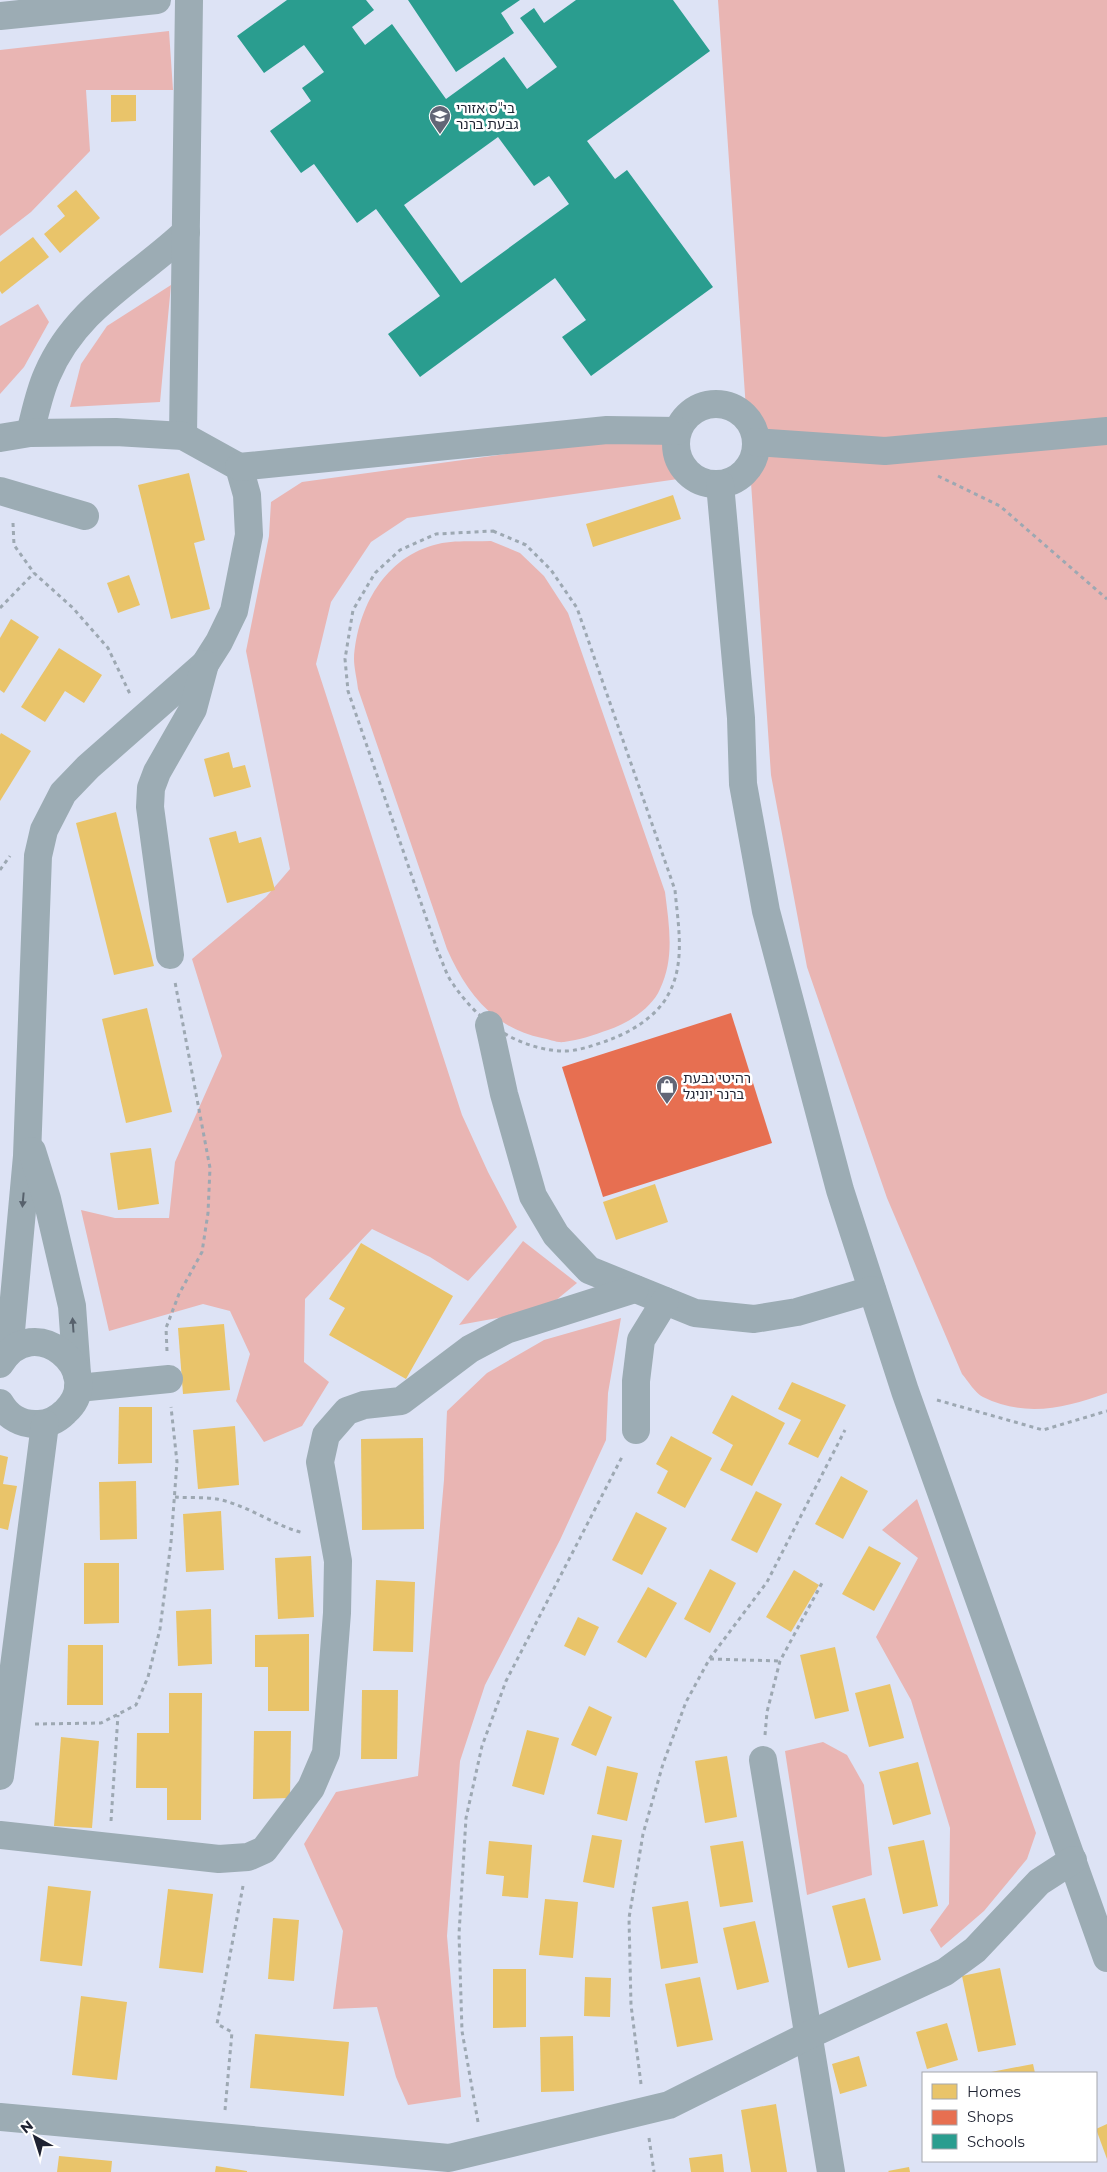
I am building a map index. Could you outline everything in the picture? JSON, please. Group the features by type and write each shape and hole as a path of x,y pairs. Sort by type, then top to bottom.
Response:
{"street":[{"path":"0,16 156,0"},
{"path":"183,436 189,0"},
{"path":"30,433 46,375 72,333 92,308 163,254 186,232"},
{"path":"718,404 731,406 742,413 751,423 756,442 752,462 744,473 733,481 720,484 706,484 694,478 684,469 678,458 675,444 677,431 693,411 705,405 718,404"},
{"path":"0,438 30,433 116,432 183,436 239,466 607,430 677,431"},
{"path":"756,442 885,450 1107,431"},
{"path":"170,956 150,807 151,788 157,772 192,708 205,664 234,611 249,535 247,495 239,466"},
{"path":"720,484 741,718 742,784 766,911 840,1190 872,1290 905,1391 1107,1958"},
{"path":"5,493 85,516"},
{"path":"3,1360 11,1331 28,1134 38,856 44,830 63,793 88,767 205,664"},
{"path":"489,1025 504,1094 533,1196 556,1235 589,1270 695,1313 754,1319 797,1312 872,1290"},
{"path":"0,1403 4,1411 16,1420 31,1425 45,1424 58,1418 69,1408 77,1381 72,1306 47,1199 28,1134"},
{"path":"0,1835 219,1859 248,1857 264,1850 311,1788 326,1753 337,1613 338,1561 320,1462 326,1436 347,1411 364,1405 401,1401 470,1349 506,1330 636,1289"},
{"path":"636,1430 636,1381 641,1340 665,1301"},
{"path":"3,1360 24,1344 45,1343 59,1348 71,1361 77,1381"},
{"path":"77,1381 169,1379"},
{"path":"0,1776 7,1667 45,1424"},
{"path":"763,1760 831,2172"},
{"path":"0,2117 222,2138 446,2165 483,2150 669,2105 809,2035 945,1972 976,1950 1039,1882 1073,1860"}],"path":[{"path":"929,472 1000,506 1107,599"},
{"path":"5,493 14,545 34,573 73,608 108,648 142,720"},
{"path":"493,531 526,545 551,570 577,608 675,890 679,932 679,962 668,995 649,1016 628,1033 592,1046 562,1052 520,1043 489,1025 451,982 438,952 348,691 344,659 353,610 374,573 400,550 436,534 493,531"},
{"path":"0,608 34,573"},
{"path":"905,1391 1043,1430 1107,1411"},
{"path":"483,2150 462,2031 459,1934 466,1818 482,1746 506,1681 636,1430"},
{"path":"654,2172 631,2005 629,1918 643,1834 663,1764 686,1702 710,1658 767,1582 845,1430"},
{"path":"174,1498 218,1499 292,1530 334,1540"},
{"path":"763,1760 767,1712 780,1661 822,1584"},
{"path":"710,1658 780,1661"},
{"path":"109,1847 118,1714"},
{"path":"222,2138 232,2032 217,2024 248,1857"}],"shaded area":[{"path":"718,0 1107,0 1107,1393 1076,1403 1045,1409 1030,1409 999,1403 980,1395 962,1374 887,1198 807,967 771,775"},
{"path":"169,31 173,90 86,90 90,151 31,212 0,236 0,50"},
{"path":"171,285 160,402 70,407 81,364 107,326"},
{"path":"38,304 49,322 24,367 0,394 0,326"},
{"path":"601,441 665,444 665,459 678,479 407,518 371,542 331,602 316,664 462,1115 488,1172 517,1227 468,1281 430,1257 372,1229 305,1299 304,1362 329,1382 302,1426 264,1442 236,1401 250,1354 230,1311 203,1304 109,1331 81,1210 115,1218 169,1218 175,1162 222,1056 192,959 266,897 290,869 246,651 269,536 271,502 302,482"},
{"path":"491,541 520,553 544,576 568,613 665,892 670,941 668,965 665,977 656,996 645,1009 623,1024 564,1042 525,1033 509,1026 483,1006 463,980 447,949 358,689 355,670 356,640 361,621 377,587 389,572 419,550 438,544"},
{"path":"523,1241 577,1283 555,1301 503,1317 459,1325"},
{"path":"621,1318 608,1393 606,1440 560,1540 485,1685 460,1761 447,1936 461,2097 408,2105 396,2077 377,2007 333,2009 343,1931 304,1844 336,1792 418,1776 444,1480 447,1411 487,1373 544,1340"},
{"path":"917,1499 1036,1833 1027,1859 984,1911 941,1948 930,1930 949,1904 950,1828 911,1700 876,1637 918,1558 882,1530"},
{"path":"823,1742 847,1755 864,1785 872,1875 807,1895 785,1751"}],"building: Homes":[{"path":"111,95 136,95 136,121 111,122"},
{"path":"76,190 100,218 60,253 44,234 65,216 57,206"},
{"path":"33,237 49,257 2,294 0,291 0,262"},
{"path":"189,473 205,540 194,543 210,609 171,619 138,485"},
{"path":"673,495 681,519 593,547 586,524"},
{"path":"129,575 140,605 118,613 107,583"},
{"path":"11,619 39,637 4,693 0,690 0,638"},
{"path":"59,648 102,675 84,703 65,691 45,722 21,707"},
{"path":"1,733 31,751 0,801 0,735"},
{"path":"229,752 233,768 245,765 251,787 214,797 204,759"},
{"path":"116,812 154,966 114,975 76,823"},
{"path":"236,831 239,843 261,837 275,890 227,903 209,838"},
{"path":"147,1008 172,1112 126,1123 102,1019"},
{"path":"151,1148 159,1204 118,1210 110,1153"},
{"path":"655,1184 668,1222 616,1240 603,1202"},
{"path":"361,1243 453,1296 406,1379 329,1335 345,1308 329,1299"},
{"path":"224,1324 230,1390 183,1394 178,1328"},
{"path":"792,1382 846,1405 818,1458 788,1444 801,1420 778,1409"},
{"path":"732,1395 785,1423 752,1486 720,1470 733,1445 712,1433"},
{"path":"119,1407 152,1407 152,1463 118,1464"},
{"path":"235,1426 239,1485 198,1489 193,1430"},
{"path":"671,1436 712,1458 685,1508 657,1493 668,1471 656,1464"},
{"path":"423,1438 424,1529 362,1530 361,1439"},
{"path":"0,1455 8,1457 3,1484 17,1486 8,1530 0,1528"},
{"path":"841,1476 868,1491 843,1539 815,1524"},
{"path":"136,1481 137,1539 100,1540 99,1482"},
{"path":"756,1491 782,1504 757,1553 731,1540"},
{"path":"221,1511 224,1570 186,1572 183,1514"},
{"path":"636,1512 667,1528 642,1575 612,1560"},
{"path":"869,1546 901,1563 874,1611 842,1594"},
{"path":"311,1556 314,1617 278,1619 275,1558"},
{"path":"84,1563 119,1563 119,1623 84,1624"},
{"path":"710,1569 736,1583 710,1633 684,1619"},
{"path":"794,1570 819,1585 791,1632 766,1617"},
{"path":"376,1580 415,1582 413,1652 373,1651"},
{"path":"648,1587 677,1603 646,1658 617,1642"},
{"path":"211,1609 212,1664 178,1666 176,1611"},
{"path":"578,1617 599,1627 585,1656 564,1646"},
{"path":"309,1634 309,1711 268,1711 268,1667 255,1667 255,1635"},
{"path":"68,1645 103,1645 103,1705 67,1705"},
{"path":"835,1647 849,1711 815,1719 800,1655"},
{"path":"890,1684 904,1738 869,1747 855,1693"},
{"path":"362,1690 398,1690 397,1759 361,1759"},
{"path":"169,1693 202,1693 201,1820 167,1820 167,1788 136,1788 137,1733 169,1733"},
{"path":"589,1706 612,1717 596,1756 571,1745"},
{"path":"527,1730 559,1738 544,1795 512,1786"},
{"path":"254,1731 291,1731 290,1798 253,1799"},
{"path":"61,1737 99,1741 92,1828 54,1826"},
{"path":"727,1756 737,1817 705,1823 695,1761"},
{"path":"918,1762 931,1814 893,1825 879,1772"},
{"path":"607,1766 638,1773 627,1821 597,1814"},
{"path":"592,1835 622,1840 614,1888 583,1882"},
{"path":"924,1840 938,1906 903,1914 888,1847"},
{"path":"489,1841 532,1845 528,1898 502,1896 504,1876 486,1874"},
{"path":"743,1841 753,1902 720,1907 710,1846"},
{"path":"48,1886 91,1891 82,1966 40,1961"},
{"path":"168,1889 213,1894 203,1973 159,1968"},
{"path":"865,1898 881,1960 848,1968 832,1906"},
{"path":"545,1899 578,1902 573,1958 539,1955"},
{"path":"688,1901 698,1963 661,1969 652,1907"},
{"path":"273,1918 299,1920 294,1981 268,1979"},
{"path":"755,1921 769,1982 737,1990 723,1928"},
{"path":"1000,1968 1016,2045 978,2052 962,1976"},
{"path":"493,1969 526,1969 526,2027 493,2028"},
{"path":"585,1977 611,1978 610,2017 584,2016"},
{"path":"700,1977 713,2040 677,2047 665,1984"},
{"path":"81,1996 127,2002 117,2080 72,2075"},
{"path":"947,2023 958,2060 927,2069 916,2032"},
{"path":"255,2034 349,2042 344,2096 250,2088"},
{"path":"573,2036 574,2091 541,2092 540,2037"},
{"path":"859,2056 867,2086 840,2094 832,2064"},
{"path":"1033,2064 1035,2072 991,2072"},
{"path":"776,2104 787,2172 751,2172 741,2110"},
{"path":"1107,2124 1107,2159 1097,2132 1097,2129"},
{"path":"722,2154 724,2172 691,2172 689,2158"},
{"path":"59,2156 112,2161 111,2172 57,2172"},
{"path":"216,2166 247,2171 247,2172 215,2172"},
{"path":"909,2167 910,2172 888,2171"}],"building: Shops":[{"name":"רהיטי גבעת ברנר יוניגל","path":"731,1013 772,1143 603,1197 562,1067"}],"building: Schools":[{"path":"287,0 366,0 374,10 352,27 365,45 392,24 446,99 504,57 527,89 557,67 520,18 534,8 544,23 576,0 673,0 710,51 587,141 615,179 627,170 713,287 591,376 562,337 586,320 555,278 420,377 388,334 440,296 376,209 357,223 314,164 301,173 270,131 311,101 302,88 324,72 304,45 264,73 237,36","holes":["498,137 534,186 549,176 569,204 461,283 404,205"]},
{"path":"408,0 520,0 501,13 514,33 456,72"}],"place":[{"name":"בי\"ס אזורי גבעת ברנר","path":"440,135"},
{"name":"רהיטי גבעת ברנר יוניגל","path":"667,1105"}]}
